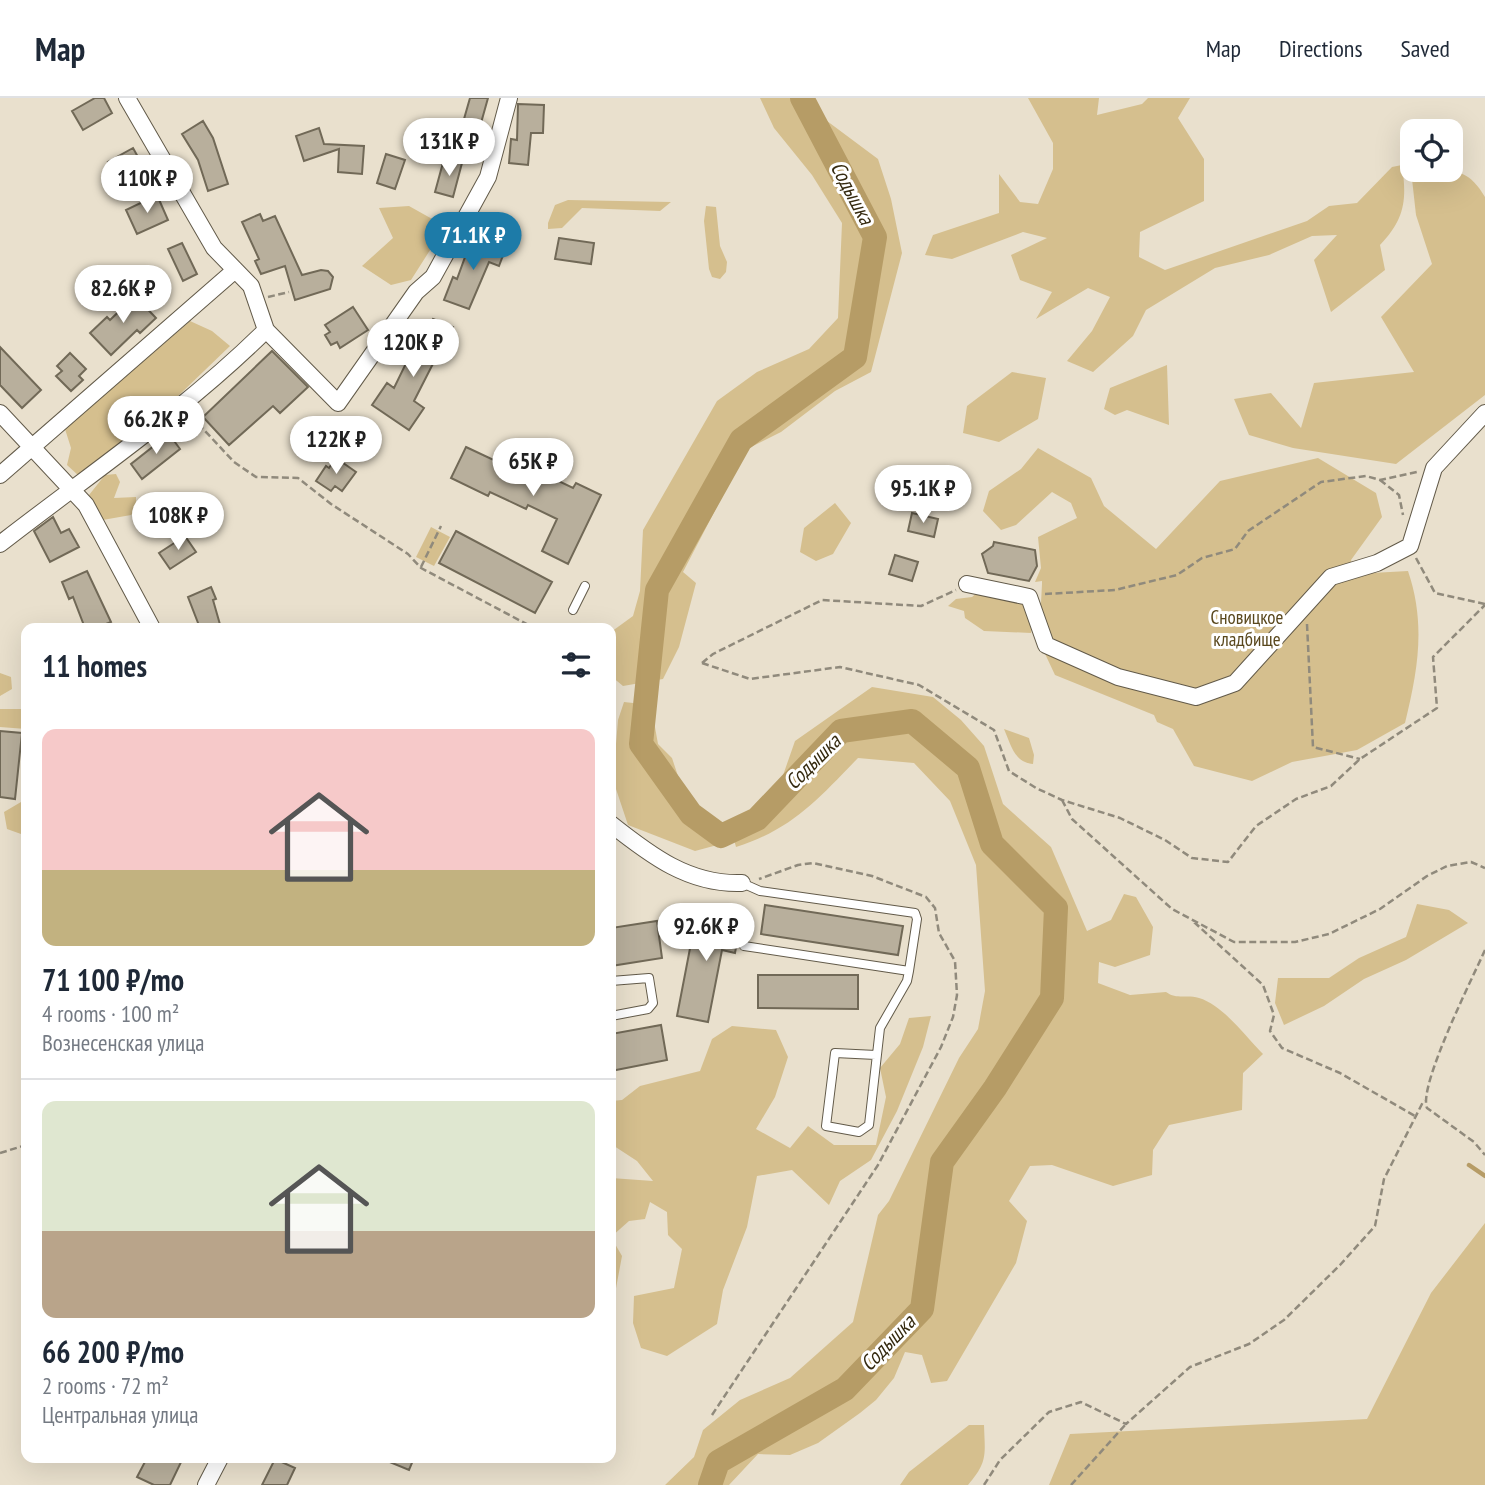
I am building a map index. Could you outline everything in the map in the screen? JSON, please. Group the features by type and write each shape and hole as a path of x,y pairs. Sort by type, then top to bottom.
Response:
{"street":[{"path":"127,98 214,248 251,286 267,330 338,404 416,292 433,277 488,177 509,98"},
{"path":"0,475 234,271"},
{"path":"0,544 182,405 267,330"},
{"path":"0,413 73,490 92,515 149,623"},
{"path":"967,584 1029,597 1046,645 1118,677 1196,697 1235,683 1331,577 1377,564 1410,546 1434,468 1485,413"},
{"path":"616,828 649,855 678,871 722,884 742,883"},
{"path":"206,1485 217,1463"}],"lane":[{"path":"573,610 585,586"},
{"path":"742,883 760,891 915,913 907,981 880,1028 866,1130 859,1132 826,1126 835,1053 876,1055"},
{"path":"744,946 909,971"},
{"path":"616,981 649,978 653,1003 648,1009 616,1015"}],"path":[{"path":"257,299 289,292"},
{"path":"182,405 234,462 256,477 298,478 352,519 408,554 421,568 525,623"},
{"path":"1380,480 1434,468"},
{"path":"1029,597 1053,592 1115,590 1177,575 1202,558 1235,549 1248,531 1321,482 1366,476 1380,480 1399,495 1404,520"},
{"path":"421,568 441,526"},
{"path":"1410,546 1435,593 1485,605"},
{"path":"967,584 920,606 822,600 713,654 702,663 750,679 840,667 919,685 995,730 1009,772 1062,800 1120,818 1165,840 1192,858 1228,862 1256,825 1296,799 1331,786 1360,760 1437,708 1433,657 1485,605"},
{"path":"1306,606 1313,747 1360,760"},
{"path":"1062,800 1072,819 1130,875 1172,909 1234,942 1295,942 1329,934 1362,919 1447,866 1471,862 1484,865"},
{"path":"712,1415 878,1165 941,1047 953,1017 957,995 955,961 939,933 935,908 926,897 872,876 813,863 798,865 742,883"},
{"path":"1192,919 1263,985 1273,1015 1270,1031 1282,1048 1340,1073 1415,1116"},
{"path":"1071,1485 1126,1424 1190,1367 1248,1344 1284,1320 1375,1226 1384,1178 1424,1100 1426,1087 1448,1032 1485,950"},
{"path":"1424,1100 1427,1108 1474,1142 1485,1155"},
{"path":"0,1153 21,1147"},
{"path":"984,1485 1000,1460 1049,1412 1081,1402 1126,1424"}],"green space":[{"path":"760,98 814,98 823,118 878,159 891,199 902,253 871,372 835,391 781,432 747,449 683,572 696,583 679,647 663,679 623,686 616,680 616,628 633,616 640,591 643,530 717,401 757,372 809,349 838,318 842,223 812,175 774,128"},
{"path":"1028,98 1099,98 1097,115 1142,104 1148,98 1190,98 1178,118 1204,159 1204,201 1140,232 1139,257 1165,270 1307,221 1329,206 1357,203 1392,167 1400,165 1404,199 1395,226 1380,245 1385,270 1331,312 1314,260 1337,235 1312,236 1269,255 1215,268 1146,310 1133,336 1093,372 1067,361 1092,331 1110,297 1088,288 1036,319 1052,292 1020,280 1011,255 1047,238 1023,232 952,259 925,255 933,235 999,213 999,174 1020,202 1038,204 1053,169 1053,143"},
{"path":"1463,174 1478,186 1485,197 1485,395 1396,464 1293,448 1249,435 1234,399 1271,393 1301,428 1314,383 1414,372 1381,317 1432,264 1416,215 1412,182 1463,182"},
{"path":"568,200 671,202 660,211 582,208 562,228 548,229 555,205"},
{"path":"409,206 434,220 432,247 411,280 391,285 362,266 393,238 379,208"},
{"path":"706,206 716,207 720,246 727,262 726,272 720,279 712,277 709,269 704,221"},
{"path":"190,321 212,331 230,346 177,397 79,476 67,465 71,448 65,429"},
{"path":"1167,365 1169,425 1127,410 1115,415 1104,409 1110,388"},
{"path":"1012,372 1046,378 1038,419 999,442 963,433 967,406"},
{"name":"Сновицкое кладбище","path":"1038,448 1091,478 1104,506 1156,549 1220,481 1318,458 1376,493 1382,517 1351,560 1354,574 1408,571 1417,610 1418,647 1405,723 1357,750 1292,762 1252,781 1194,766 1173,729 1157,722 1154,715 1055,675 1039,641 1042,581 1035,582 1041,568 1038,537 1077,518 1071,503 1052,492 1016,525 1001,530 983,511 989,491 1021,469"},
{"path":"116,474 120,482 114,498 136,497 136,510 131,515 97,521 89,495 105,475"},
{"path":"835,503 851,523 833,554 816,561 800,552 804,528"},
{"path":"431,527 450,537 434,566 416,557"},
{"path":"978,592 1024,596 1034,614 1031,633 984,631 965,618 964,611 948,606 956,599 972,597"},
{"path":"0,673 11,677 12,689 0,696"},
{"path":"872,687 933,697 961,720 984,746 1003,804 1051,847 1087,931 1111,920 1124,894 1136,897 1153,927 1150,955 1115,967 1099,962 1098,983 1130,995 1166,992 1208,1002 1225,1014 1263,1054 1243,1073 1242,1110 1169,1125 1153,1150 1152,1175 1113,1186 1052,1165 1030,1166 1009,1201 1027,1221 1016,1263 947,1381 931,1383 922,1355 905,1352 894,1378 876,1400 818,1443 790,1455 758,1454 729,1485 665,1485 694,1457 703,1430 740,1400 790,1378 853,1322 878,1215 889,1201 959,1058 978,1029 985,991 976,865 950,801 914,763 858,758 817,799 789,822 756,840 736,847 733,836 766,824 795,741"},
{"path":"624,702 651,705 658,744 672,758 681,785 721,844 695,851 628,825 616,789 618,720"},
{"path":"0,709 21,709 21,729 0,727"},
{"path":"1004,729 1029,738 1034,755 1033,764 1017,756"},
{"path":"21,802 21,834 7,829 4,812"},
{"path":"1417,904 1449,910 1468,923 1406,960 1364,979 1324,1006 1284,1025 1275,1003 1278,978 1329,978 1359,958 1406,937"},
{"path":"931,1016 923,1047 897,1111 871,1160 840,1181 829,1205 792,1170 757,1176 747,1227 723,1290 717,1324 667,1356 641,1348 633,1323 634,1296 674,1288 682,1249 668,1235 667,1212 650,1202 645,1219 629,1221 616,1233 616,1178 653,1181 637,1161 616,1147 616,1101 622,1100 640,1086 700,1071 712,1039 732,1026 776,1030 788,1057 775,1097 756,1129 790,1148 808,1126 834,1145 876,1145 886,1097 880,1068 900,1044 909,1018"},
{"path":"1485,1223 1485,1485 1049,1485 1070,1434 1367,1419 1431,1293"},
{"path":"616,1246 622,1256 616,1288"},
{"path":"969,1425 984,1425 985,1451 979,1470 968,1485 900,1485 909,1472"}],"building":[{"path":"95,98 104,98 112,113 83,130 72,111"},
{"path":"470,98 488,98 481,123 464,119"},
{"path":"518,104 544,105 543,133 531,133 528,165 509,163 511,139 517,140"},
{"path":"203,121 213,138 228,184 208,191 198,160 182,134"},
{"path":"319,128 324,144 364,146 362,174 338,172 339,149 304,161 296,136"},
{"path":"133,148 143,166 118,180 108,162"},
{"path":"386,154 405,160 395,189 377,183"},
{"path":"444,159 462,163 453,197 435,192"},
{"path":"157,195 168,220 137,234 126,210"},
{"path":"260,214 263,221 275,216 302,275 328,271 333,277 330,289 295,300 285,266 261,274 255,261 259,259 242,222"},
{"path":"472,238 505,250 499,266 489,262 469,309 444,300 453,277 457,279"},
{"path":"559,238 594,243 591,264 555,259"},
{"path":"182,243 197,274 183,281 168,249"},
{"path":"135,296 156,318 140,333 137,330 111,355 90,333 107,317 110,320"},
{"path":"353,307 368,330 340,348 337,342 331,345 325,335 330,332 325,325"},
{"path":"433,319 453,327 446,347 442,346 414,401 424,408 409,430 372,405 387,383 394,388 412,351 420,355"},
{"path":"0,347 41,390 22,408 0,385"},
{"path":"272,351 308,387 280,413 273,406 229,445 203,417"},
{"path":"70,353 86,369 79,376 83,380 71,391 56,376 62,371 57,366"},
{"path":"169,434 180,449 142,479 131,464"},
{"path":"466,447 502,464 504,460 540,478 542,473 573,488 576,483 601,495 568,564 542,551 557,519 528,505 526,509 490,492 488,496 451,478"},
{"path":"336,458 356,472 342,491 335,486 331,491 316,481 326,466 329,468"},
{"path":"912,513 938,519 934,537 908,531"},
{"path":"53,517 61,533 69,529 79,547 50,562 34,531"},
{"path":"456,531 552,582 535,613 439,563"},
{"path":"185,536 196,552 170,569 159,553"},
{"path":"994,542 1035,550 1037,566 1029,581 988,573 982,554 993,546"},
{"path":"895,555 918,562 912,581 889,574"},
{"path":"87,571 111,622 83,623 73,597 69,599 62,582"},
{"path":"211,587 220,623 198,623 188,597"},
{"path":"0,731 21,733 15,799 0,797"},
{"path":"765,905 903,926 898,955 761,934"},
{"path":"697,912 741,920 735,953 722,950 708,1022 677,1016"},
{"path":"657,921 662,958 616,965 616,927"},
{"path":"758,975 858,975 858,1009 758,1008"},
{"path":"661,1025 667,1060 616,1070 616,1033"},
{"path":"144,1463 181,1463 170,1485 154,1485 137,1477"},
{"path":"273,1463 284,1463 295,1468 287,1485 262,1485"},
{"path":"392,1463 412,1463 409,1470"}],"waterway":[{"name":"Содышка","path":"710,1485 718,1462 845,1389 922,1309 942,1162 995,1088 1052,998 1056,908 992,844 968,768 912,721 841,731 757,819 721,836 691,814 641,744 657,590 741,440 855,357 875,237 802,98"},
{"path":"1469,1165 1485,1176"}]}
